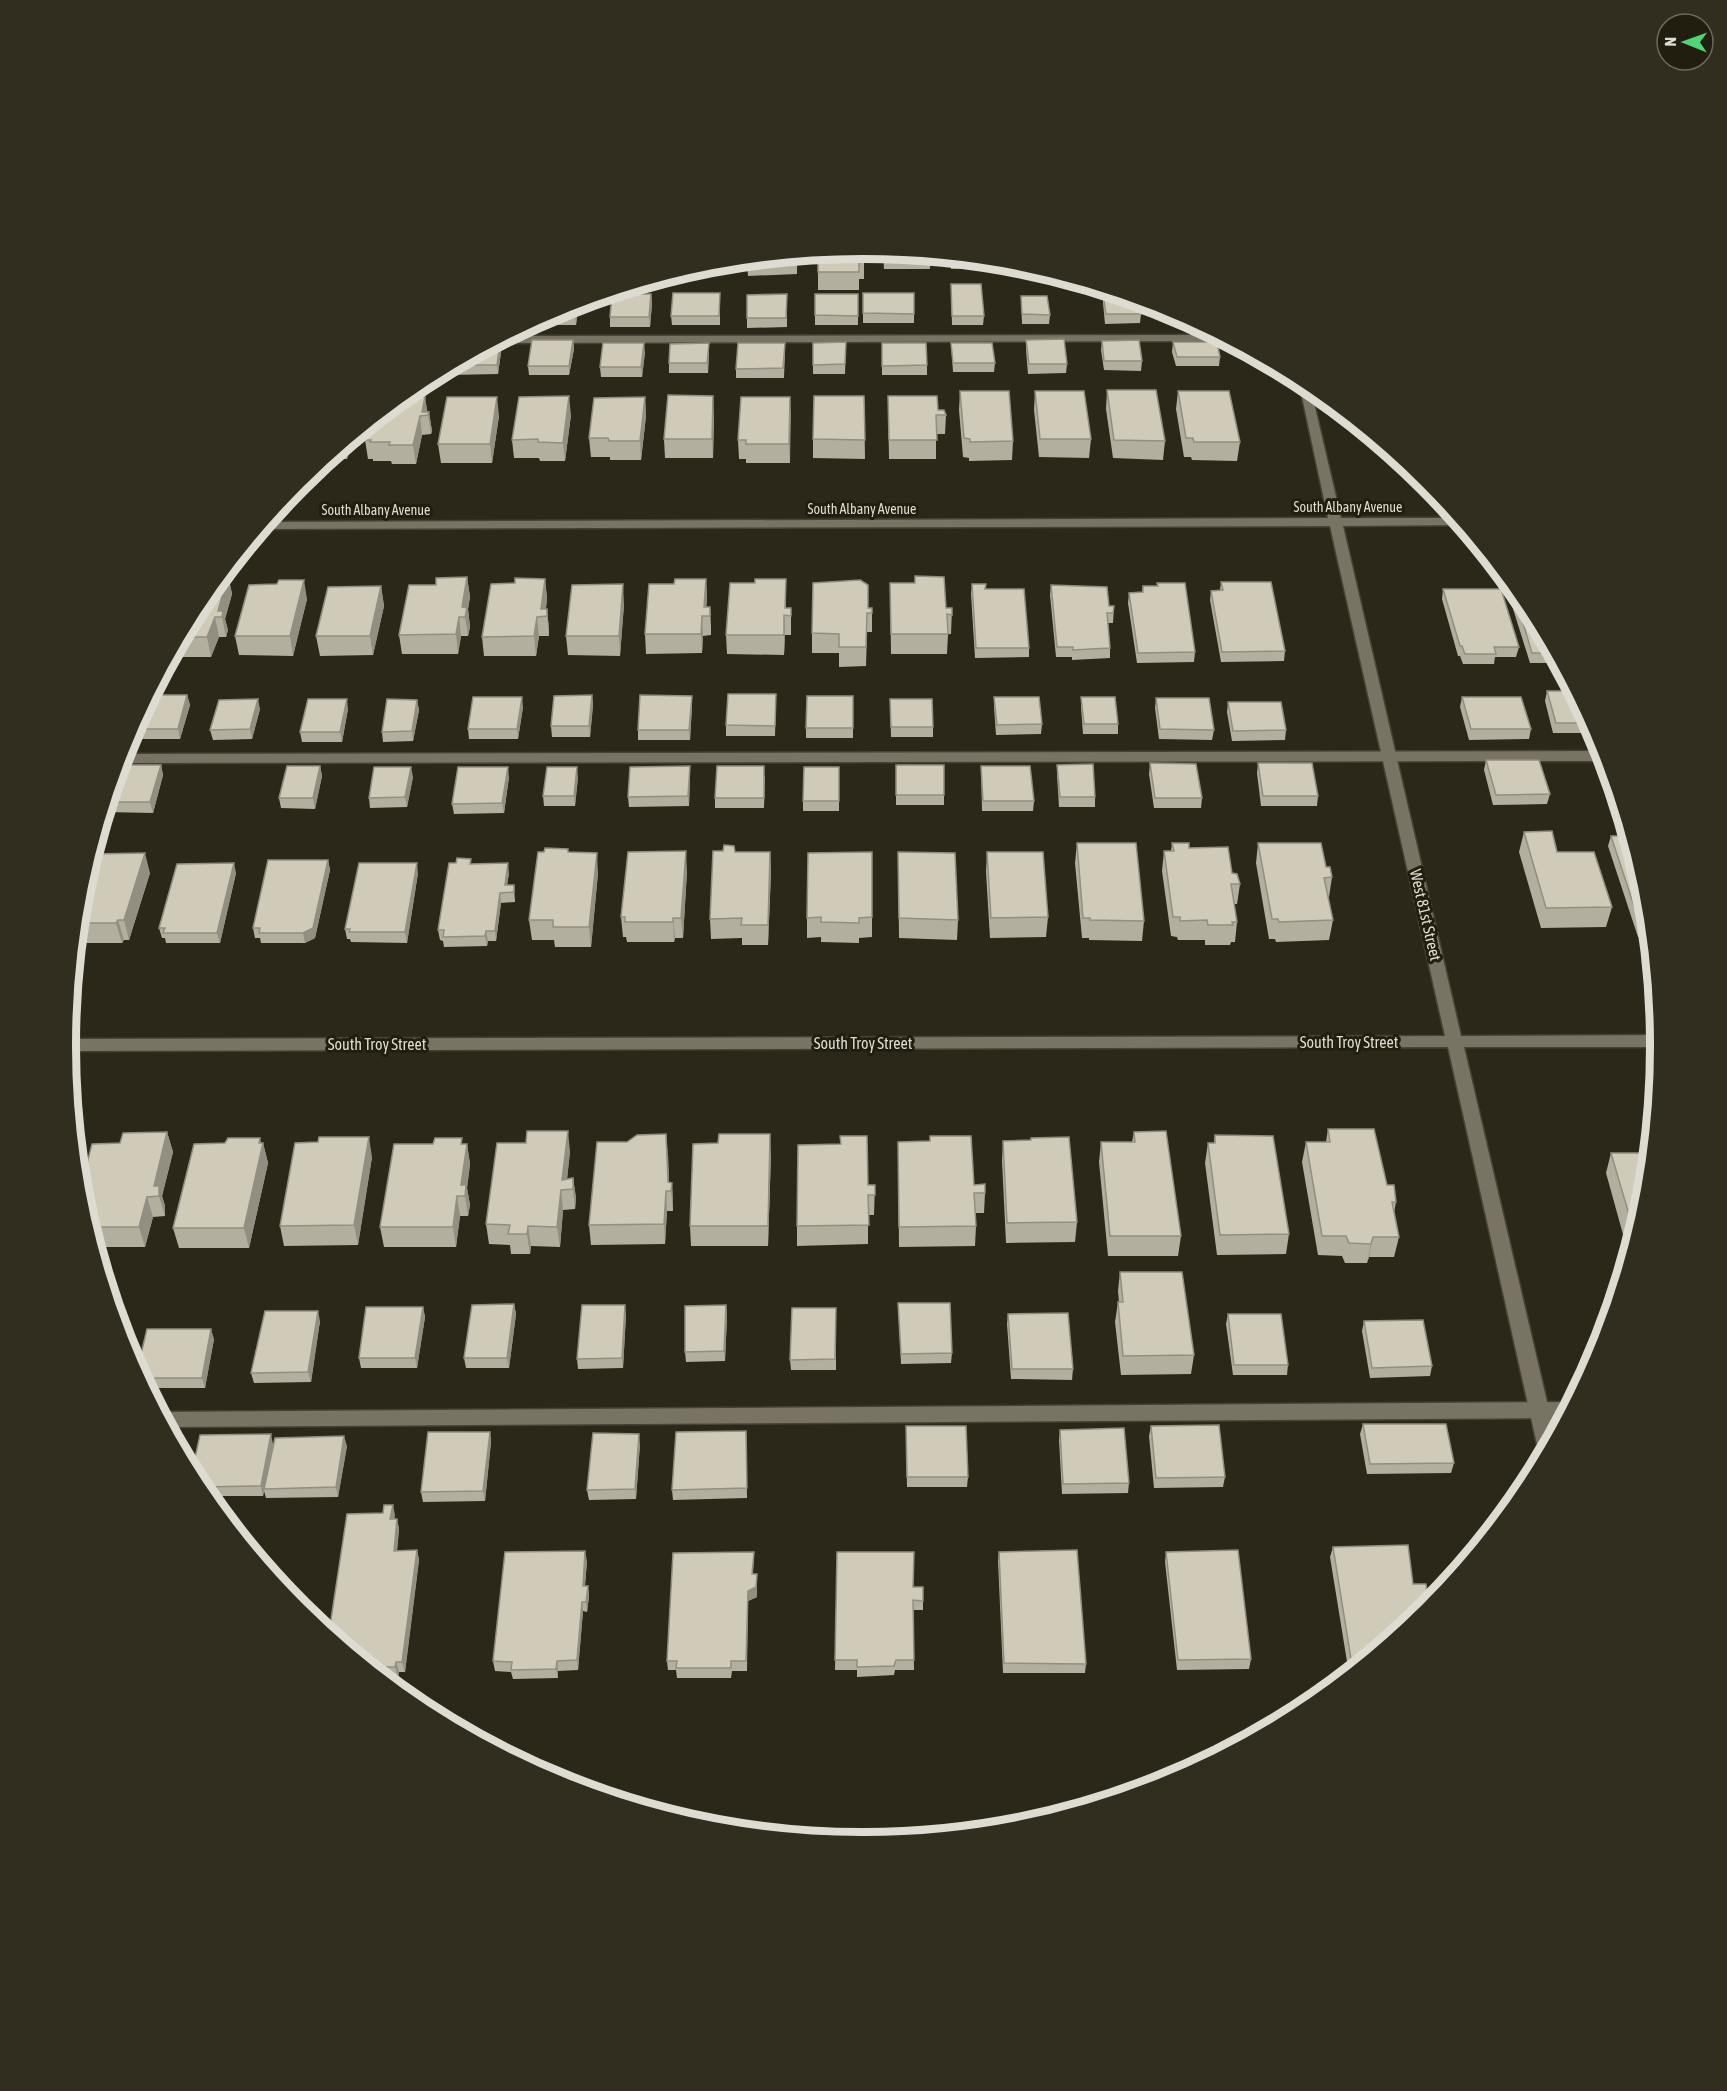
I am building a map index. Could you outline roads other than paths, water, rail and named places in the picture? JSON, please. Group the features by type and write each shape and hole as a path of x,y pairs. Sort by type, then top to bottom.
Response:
{"street":[{"path":"515,340 1210,339"},
{"name":"West 81st Street","path":"1306,395 1545,1438"},
{"name":"South Albany Avenue","path":"274,525 1450,522"},
{"path":"130,759 1595,756"},
{"name":"South Troy Street","path":"76,1045 1650,1041"},
{"path":"171,1419 1560,1410"}]}
